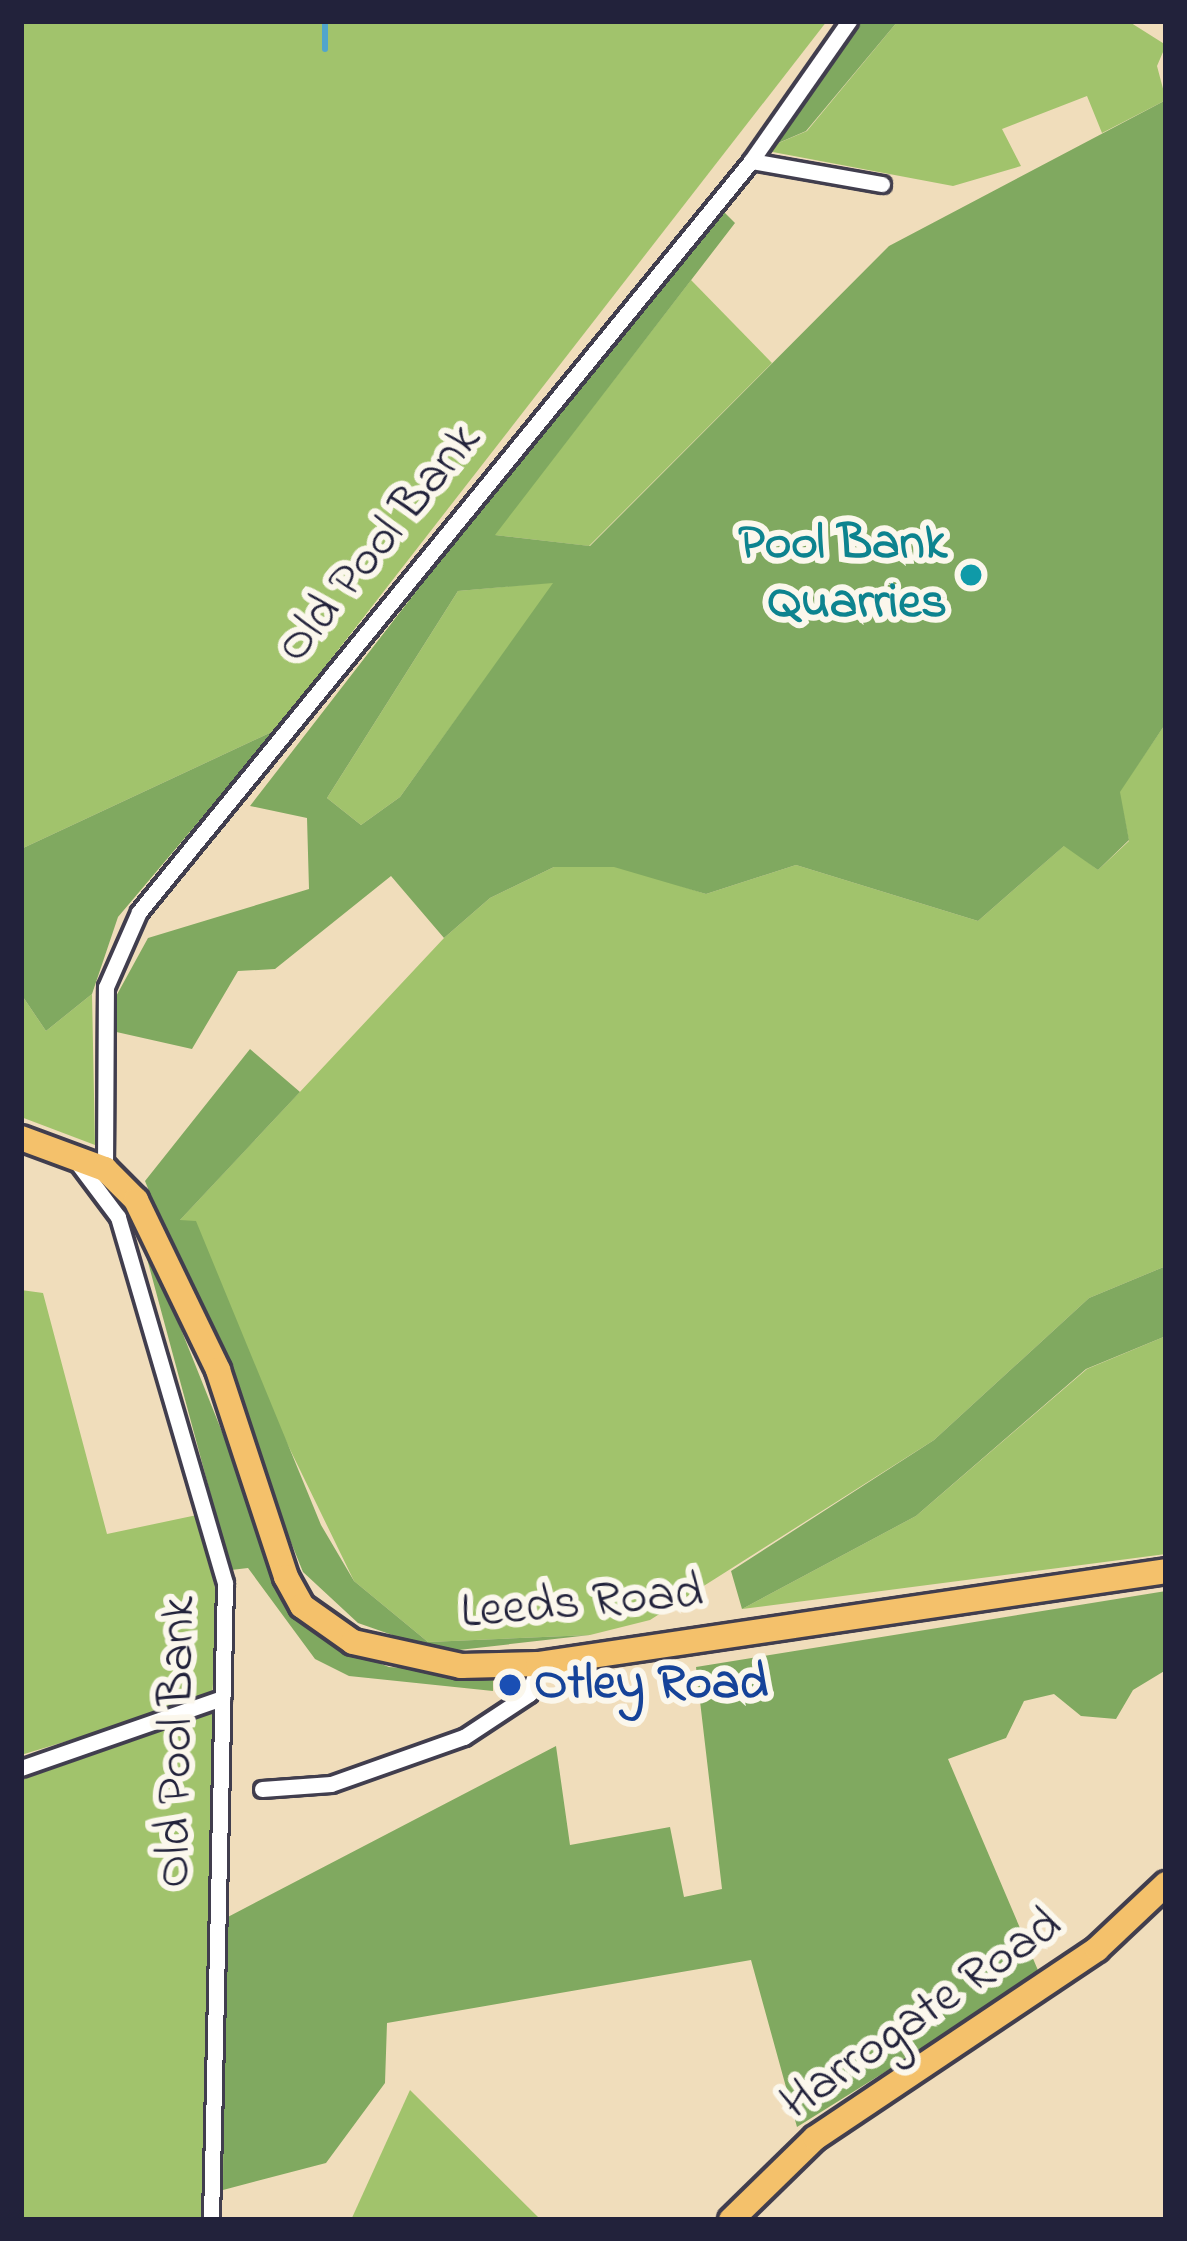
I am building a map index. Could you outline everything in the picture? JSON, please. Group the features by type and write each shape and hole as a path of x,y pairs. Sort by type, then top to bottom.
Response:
{"highway":[{"name":"Leeds Road","path":"21,1138 105,1169 147,1216 218,1370 302,1606 390,1654 538,1664 1166,1571"},
{"name":"Harrogate Road","path":"731,2220 814,2138 1097,1949 1166,1884"}],"street":[{"name":"Old Pool Bank","path":"105,1169 106,987 139,911 751,161 849,21"},
{"path":"751,161 882,184"},
{"name":"Old Pool Bank","path":"70,1153 118,1217 225,1583 211,2220"},
{"path":"262,1789 331,1784 464,1737 530,1694 538,1664"},
{"path":"21,1768 222,1698"}],"green space":[{"path":"21,21 827,21 276,730 21,849"},
{"path":"861,21 898,21 806,131 762,150"},
{"path":"898,21 1128,21 1166,45 1157,66 1166,100 1102,133 1087,96 1002,129 1021,166 953,186 762,150 807,131"},
{"path":"1166,100 1166,723 1120,792 1129,840 1098,870 1064,846 978,921 796,865 706,894 614,867 554,867 490,898 444,938 391,876 275,969 238,971 192,1049 112,1031 114,1000 148,938 309,889 307,818 250,806 716,204 735,223 495,535 590,546 889,246","holes":["553,583 400,797 361,825 327,798 458,591"]},
{"path":"691,280 772,363 589,546 494,535"},
{"path":"555,582 400,797 361,825 327,798 458,591"},
{"path":"1166,723 1166,1266 1089,1298 934,1440 650,1620 590,1635 428,1642 354,1581 179,1221 444,938 490,898 554,867 615,865 706,894 796,865 978,921 1065,845 1098,870 1129,841 1119,792"},
{"path":"276,730 118,917 92,994 46,1031 21,994 21,849"},
{"path":"21,994 46,1031 92,994 95,1145 21,1117"},
{"path":"250,1049 300,1092 180,1220 196,1221 321,1525 354,1581 428,1642 590,1635 441,1652 358,1623 303,1572 145,1181"},
{"path":"135,1214 292,1607 328,1643 389,1667 493,1674 493,1691 349,1676 315,1659 248,1568 231,1570"},
{"path":"1166,1266 1166,1336 1086,1369 916,1516 742,1609 731,1571 934,1440 1089,1298"},
{"path":"21,1290 43,1293 107,1534 197,1515 219,1604 212,1697 21,1755"},
{"path":"1166,1336 1166,1554 742,1609 916,1516 1087,1369"},
{"path":"1166,1591 1166,1670 1133,1690 1116,1719 1081,1716 1054,1694 1024,1701 1006,1738 948,1759 1040,1975 797,2127 751,1960 387,2023 385,2083 326,2163 223,2190 224,1919 556,1746 570,1845 670,1827 684,1897 722,1889 696,1667"},
{"path":"213,1713 203,2220 21,2220 21,1780"},
{"path":"410,2090 541,2220 351,2220"}],"waterway":[{"path":"325,21 325,49"}],"place":[{"name":"Pool Bank Quarries","path":"971,575"},
{"name":"Otley Road","path":"510,1685"}]}
